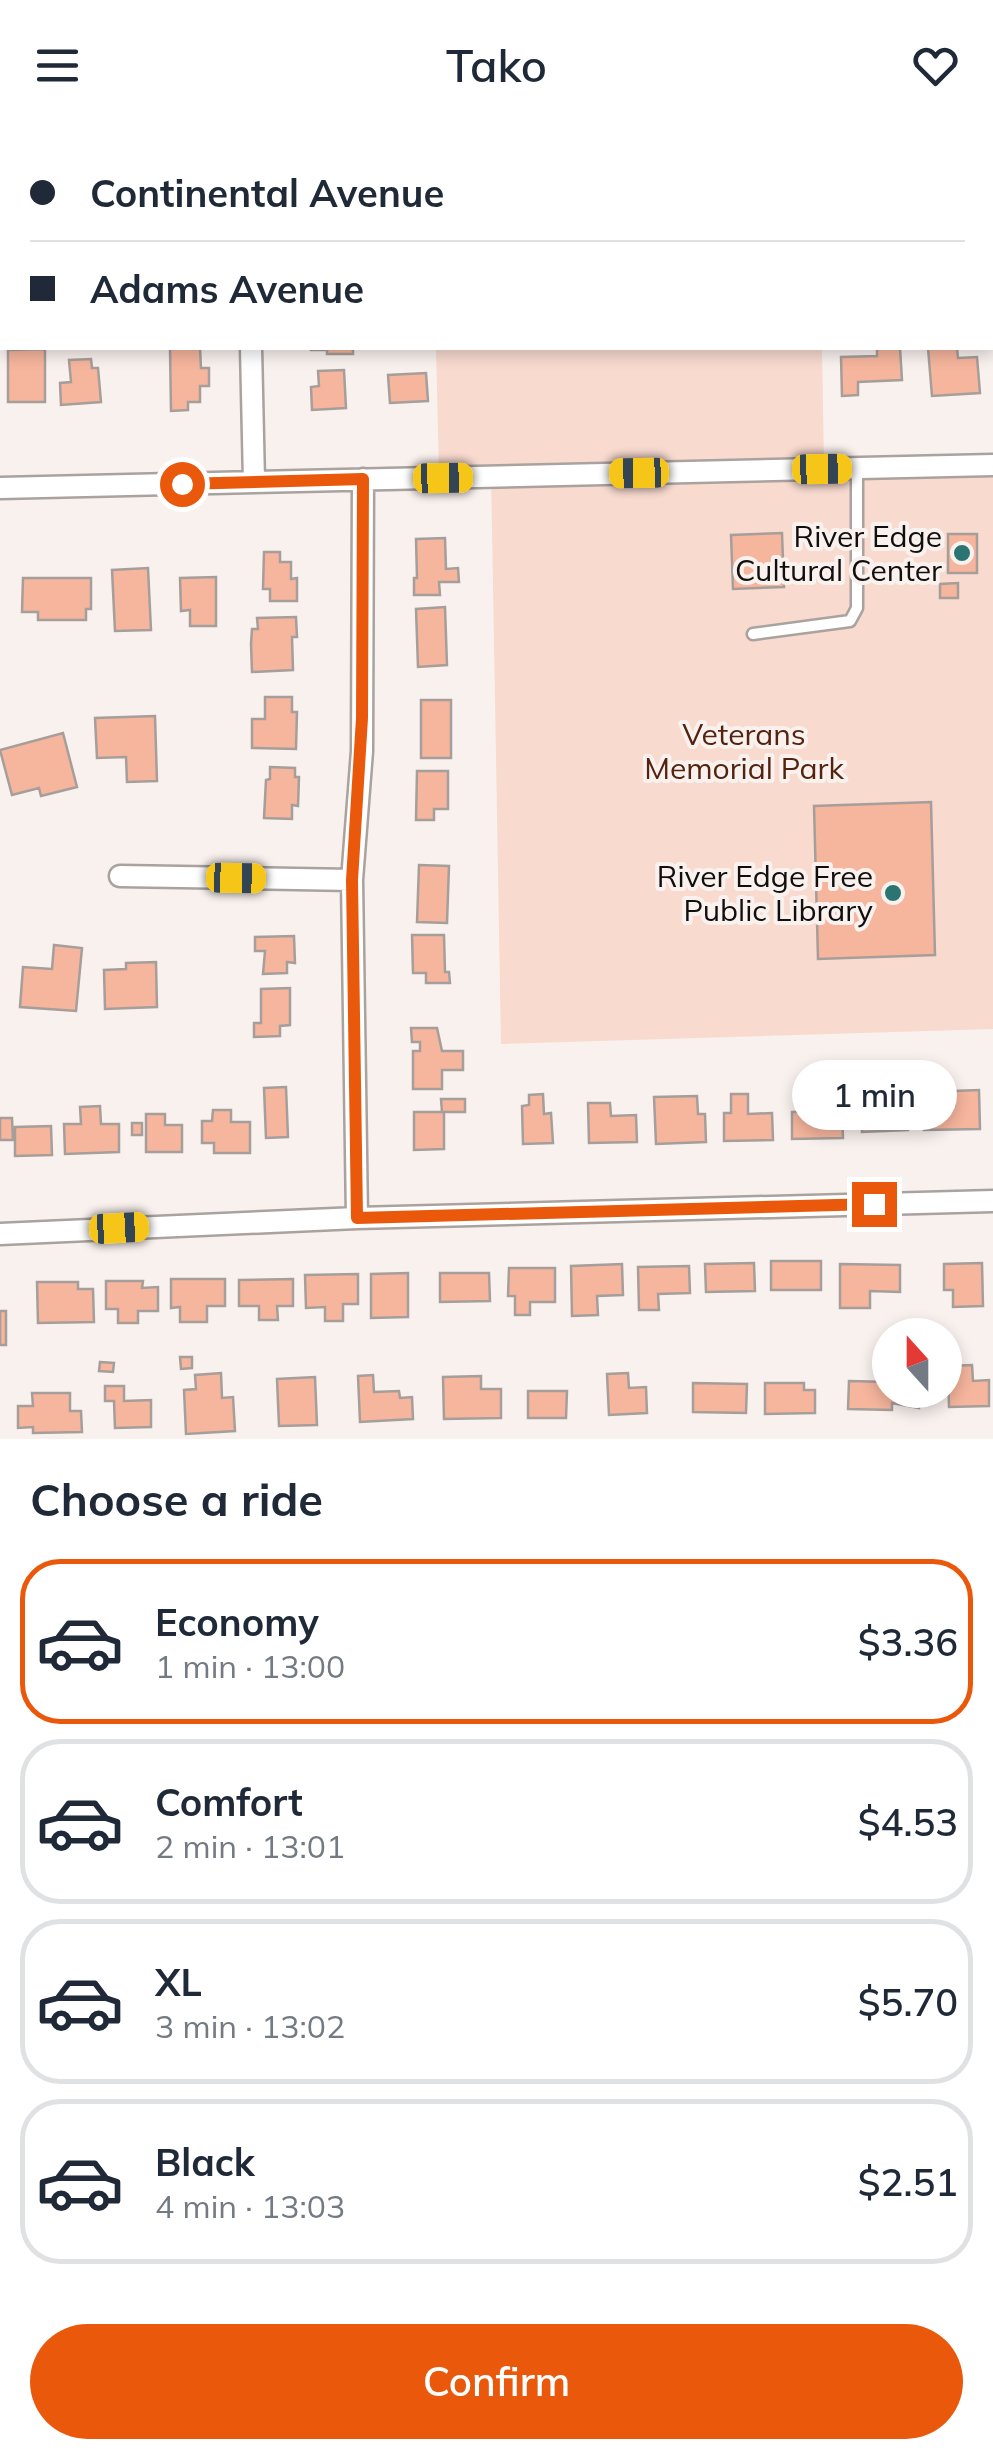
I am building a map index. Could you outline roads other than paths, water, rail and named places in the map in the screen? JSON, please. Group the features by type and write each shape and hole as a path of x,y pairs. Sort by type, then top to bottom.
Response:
{"street":[{"path":"251,350 254,482"},
{"path":"0,488 993,465"},
{"path":"357,1218 352,880 362,718 363,479"},
{"path":"120,876 352,880"},
{"path":"0,1234 357,1218 993,1201"}],"lane":[{"path":"753,634 850,621 857,608 857,468"}],"place":[{"name":"River Edge Cultural Center","path":"962,553"},
{"name":"River Edge Free Public Library","path":"893,893"}],"park label":[{"name":"Veterans Memorial Park","path":"744,751"}]}
